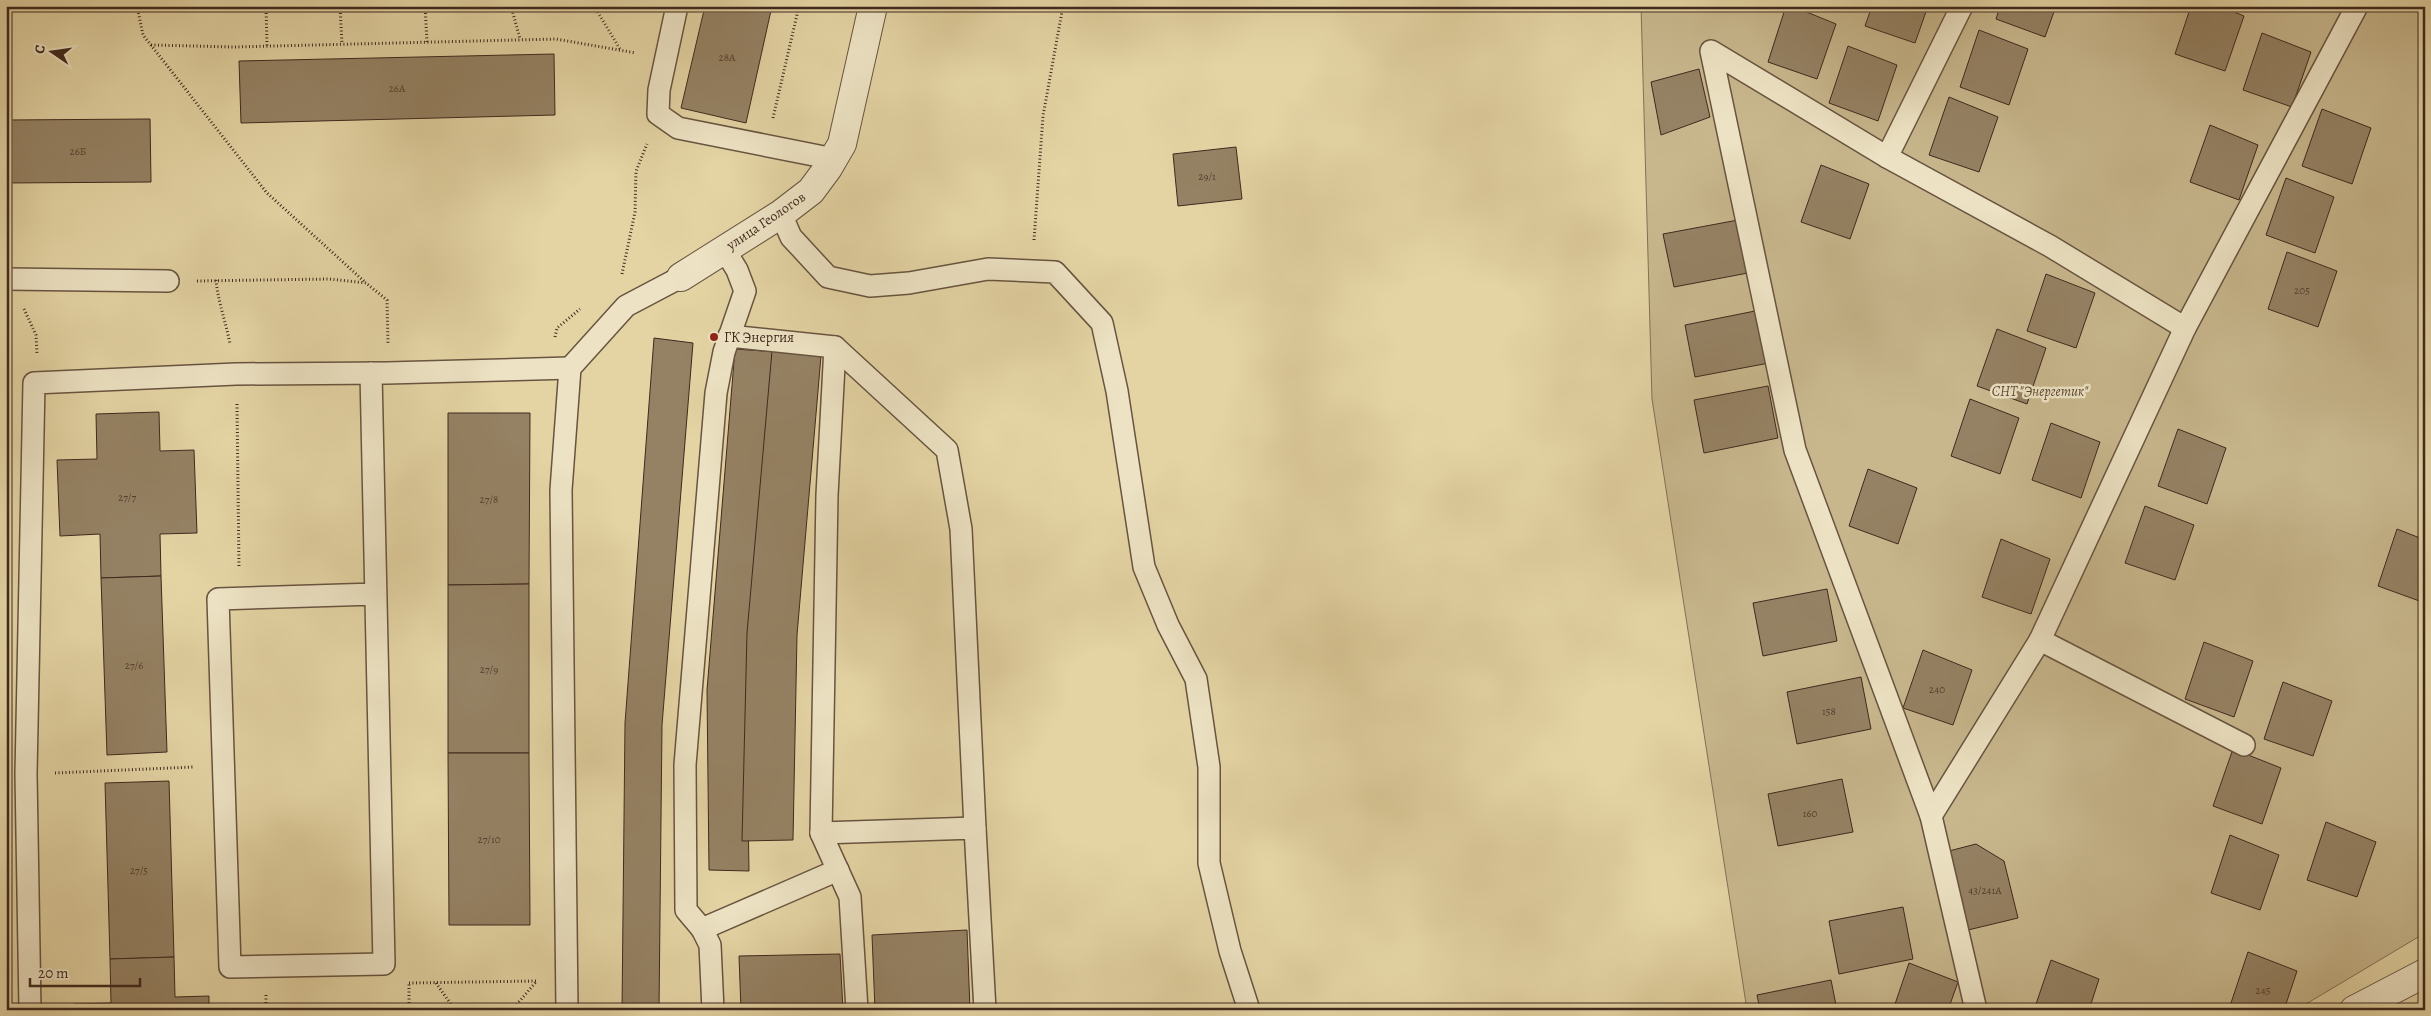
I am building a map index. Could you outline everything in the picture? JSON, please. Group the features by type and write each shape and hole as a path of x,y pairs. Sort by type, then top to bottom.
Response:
{"street":[{"name":"улица Геологов","path":"680,277 781,214 811,191 834,159 842,144 873,6"},
{"path":"2354,1010 2425,973"}],"lane":[{"path":"678,6 659,90 658,114 678,128 834,159"},
{"path":"1887,157 1962,6"},
{"path":"1930,816 2040,640 2185,328 2357,6"},
{"path":"1976,1010 1930,816 1795,450 1711,50 1887,157 2050,246 2185,328"},
{"path":"781,214 791,237 828,277 870,286 909,283 988,269 1055,272 1102,322 1116,391 1144,567 1168,625 1196,680 1209,767 1209,863 1230,951 1249,1010"},
{"path":"713,1010 710,944 702,929 686,910 686,765 716,393 730,336 745,291 737,270 724,249"},
{"path":"567,1010 561,490 570,368 626,306 680,277"},
{"path":"6,279 168,281"},
{"path":"730,336 835,347 947,450 961,529 985,1010"},
{"path":"835,347 827,495 821,833 850,898 857,1010"},
{"path":"30,1010 26,774 34,383 236,374 379,373 570,368"},
{"path":"374,594 218,599 230,967 384,964 374,594 379,373"},
{"path":"2040,640 2244,745"},
{"path":"821,833 975,828"},
{"path":"702,929 838,870"}],"path":[{"path":"137,6 143,35 222,139 267,194 387,300 379,373"},
{"path":"266,6 267,46"},
{"path":"340,6 342,44"},
{"path":"425,6 427,42"},
{"path":"511,6 520,40"},
{"path":"594,6 620,49"},
{"path":"767,146 799,6"},
{"path":"1032,271 1042,116 1063,6"},
{"path":"151,45 191,47 267,46 556,38 620,49 666,60"},
{"path":"620,280 635,212 636,171 649,139 664,118"},
{"path":"168,281 329,279 366,283"},
{"path":"216,280 217,297 226,320 236,374 240,599"},
{"path":"20,300 36,335"},
{"path":"548,368 557,328 587,304"},
{"path":"26,774 223,766"},
{"path":"512,1010 536,981"},
{"path":"409,983 567,981"},
{"path":"436,983 455,1010"}],"green space":[{"name":"СНТ \"Энергетик\"","path":"1641,6 2425,6 2425,933 2296,1010 1747,1010 1652,399"}],"building":[{"path":"705,6 772,6 746,123 681,108"},
{"path":"1786,6 1792,6 1836,24 1817,79 1768,62"},
{"path":"1872,6 1928,6 1915,43 1865,26"},
{"path":"2000,6 2056,6 2045,37 1996,19"},
{"path":"2191,6 2219,6 2244,16 2225,71 2175,54"},
{"path":"1979,30 2028,49 2009,105 1960,87"},
{"path":"2262,33 2311,52 2292,107 2243,90"},
{"path":"1848,46 1897,65 1878,121 1829,103"},
{"path":"554,54 555,115 241,123 239,61"},
{"path":"1699,69 1710,117 1661,135 1651,82"},
{"path":"1949,97 1998,117 1979,172 1929,155"},
{"path":"2322,109 2371,128 2352,184 2302,166"},
{"path":"150,119 151,182 6,183 6,120"},
{"path":"2210,125 2258,145 2239,200 2190,182"},
{"path":"1236,147 1242,199 1178,206 1173,154"},
{"path":"1821,165 1869,184 1850,239 1801,222"},
{"path":"2286,178 2334,197 2315,253 2266,235"},
{"path":"1738,220 1748,273 1674,287 1663,234"},
{"path":"2287,252 2337,271 2318,327 2268,309"},
{"path":"2046,274 2095,293 2076,348 2027,331"},
{"path":"1760,310 1769,363 1695,377 1685,325"},
{"path":"1997,329 2046,348 2027,404 1977,386"},
{"path":"654,338 693,343 662,725 659,1010 622,1010 625,723"},
{"path":"735,349 778,352 746,691 749,871 709,870 707,690"},
{"path":"772,351 821,356 797,635 793,840 742,841 747,633"},
{"path":"1768,386 1778,438 1704,453 1694,400"},
{"path":"1970,399 2019,418 2000,474 1951,456"},
{"path":"159,412 160,451 194,450 197,533 160,534 161,576 101,578 100,534 60,536 57,460 97,459 96,414"},
{"path":"448,413 530,413 529,584 448,585"},
{"path":"2051,423 2100,442 2081,498 2032,480"},
{"path":"2178,429 2226,448 2207,504 2158,486"},
{"path":"1868,469 1917,488 1898,544 1849,526"},
{"path":"2145,506 2194,525 2175,580 2125,563"},
{"path":"2397,529 2425,540 2425,603 2378,586"},
{"path":"2001,539 2050,559 2031,614 1982,597"},
{"path":"161,576 167,752 107,755 101,578"},
{"path":"529,584 529,753 448,753 448,585"},
{"path":"1827,589 1837,641 1763,656 1753,603"},
{"path":"2204,642 2253,661 2234,717 2185,699"},
{"path":"1923,650 1972,670 1953,725 1903,708"},
{"path":"1861,677 1871,729 1797,744 1787,692"},
{"path":"2283,682 2332,701 2313,756 2264,739"},
{"path":"2233,749 2281,768 2262,824 2213,806"},
{"path":"448,753 529,753 530,925 449,925"},
{"path":"1842,779 1853,832 1778,846 1768,794"},
{"path":"169,781 174,957 110,959 105,783"},
{"path":"2326,822 2376,842 2357,897 2307,880"},
{"path":"2230,835 2279,855 2260,910 2211,893"},
{"path":"1976,844 2004,861 2018,918 1968,930 1949,851"},
{"path":"1903,907 1913,959 1839,974 1829,921"},
{"path":"967,930 970,1010 875,1010 872,935"},
{"path":"2248,952 2297,971 2284,1010 2229,1009"},
{"path":"840,954 843,1010 741,1010 739,956"},
{"path":"174,957 175,997 209,996 209,1010 74,1010 74,1004 111,1003 110,959"},
{"path":"2051,960 2099,979 2089,1010 2034,1010"},
{"path":"1909,963 1958,982 1948,1010 1893,1010"},
{"path":"1831,980 1837,1010 1760,1010 1757,995"}],"place":[{"name":"ГК Энергия","path":"714,337"}]}
